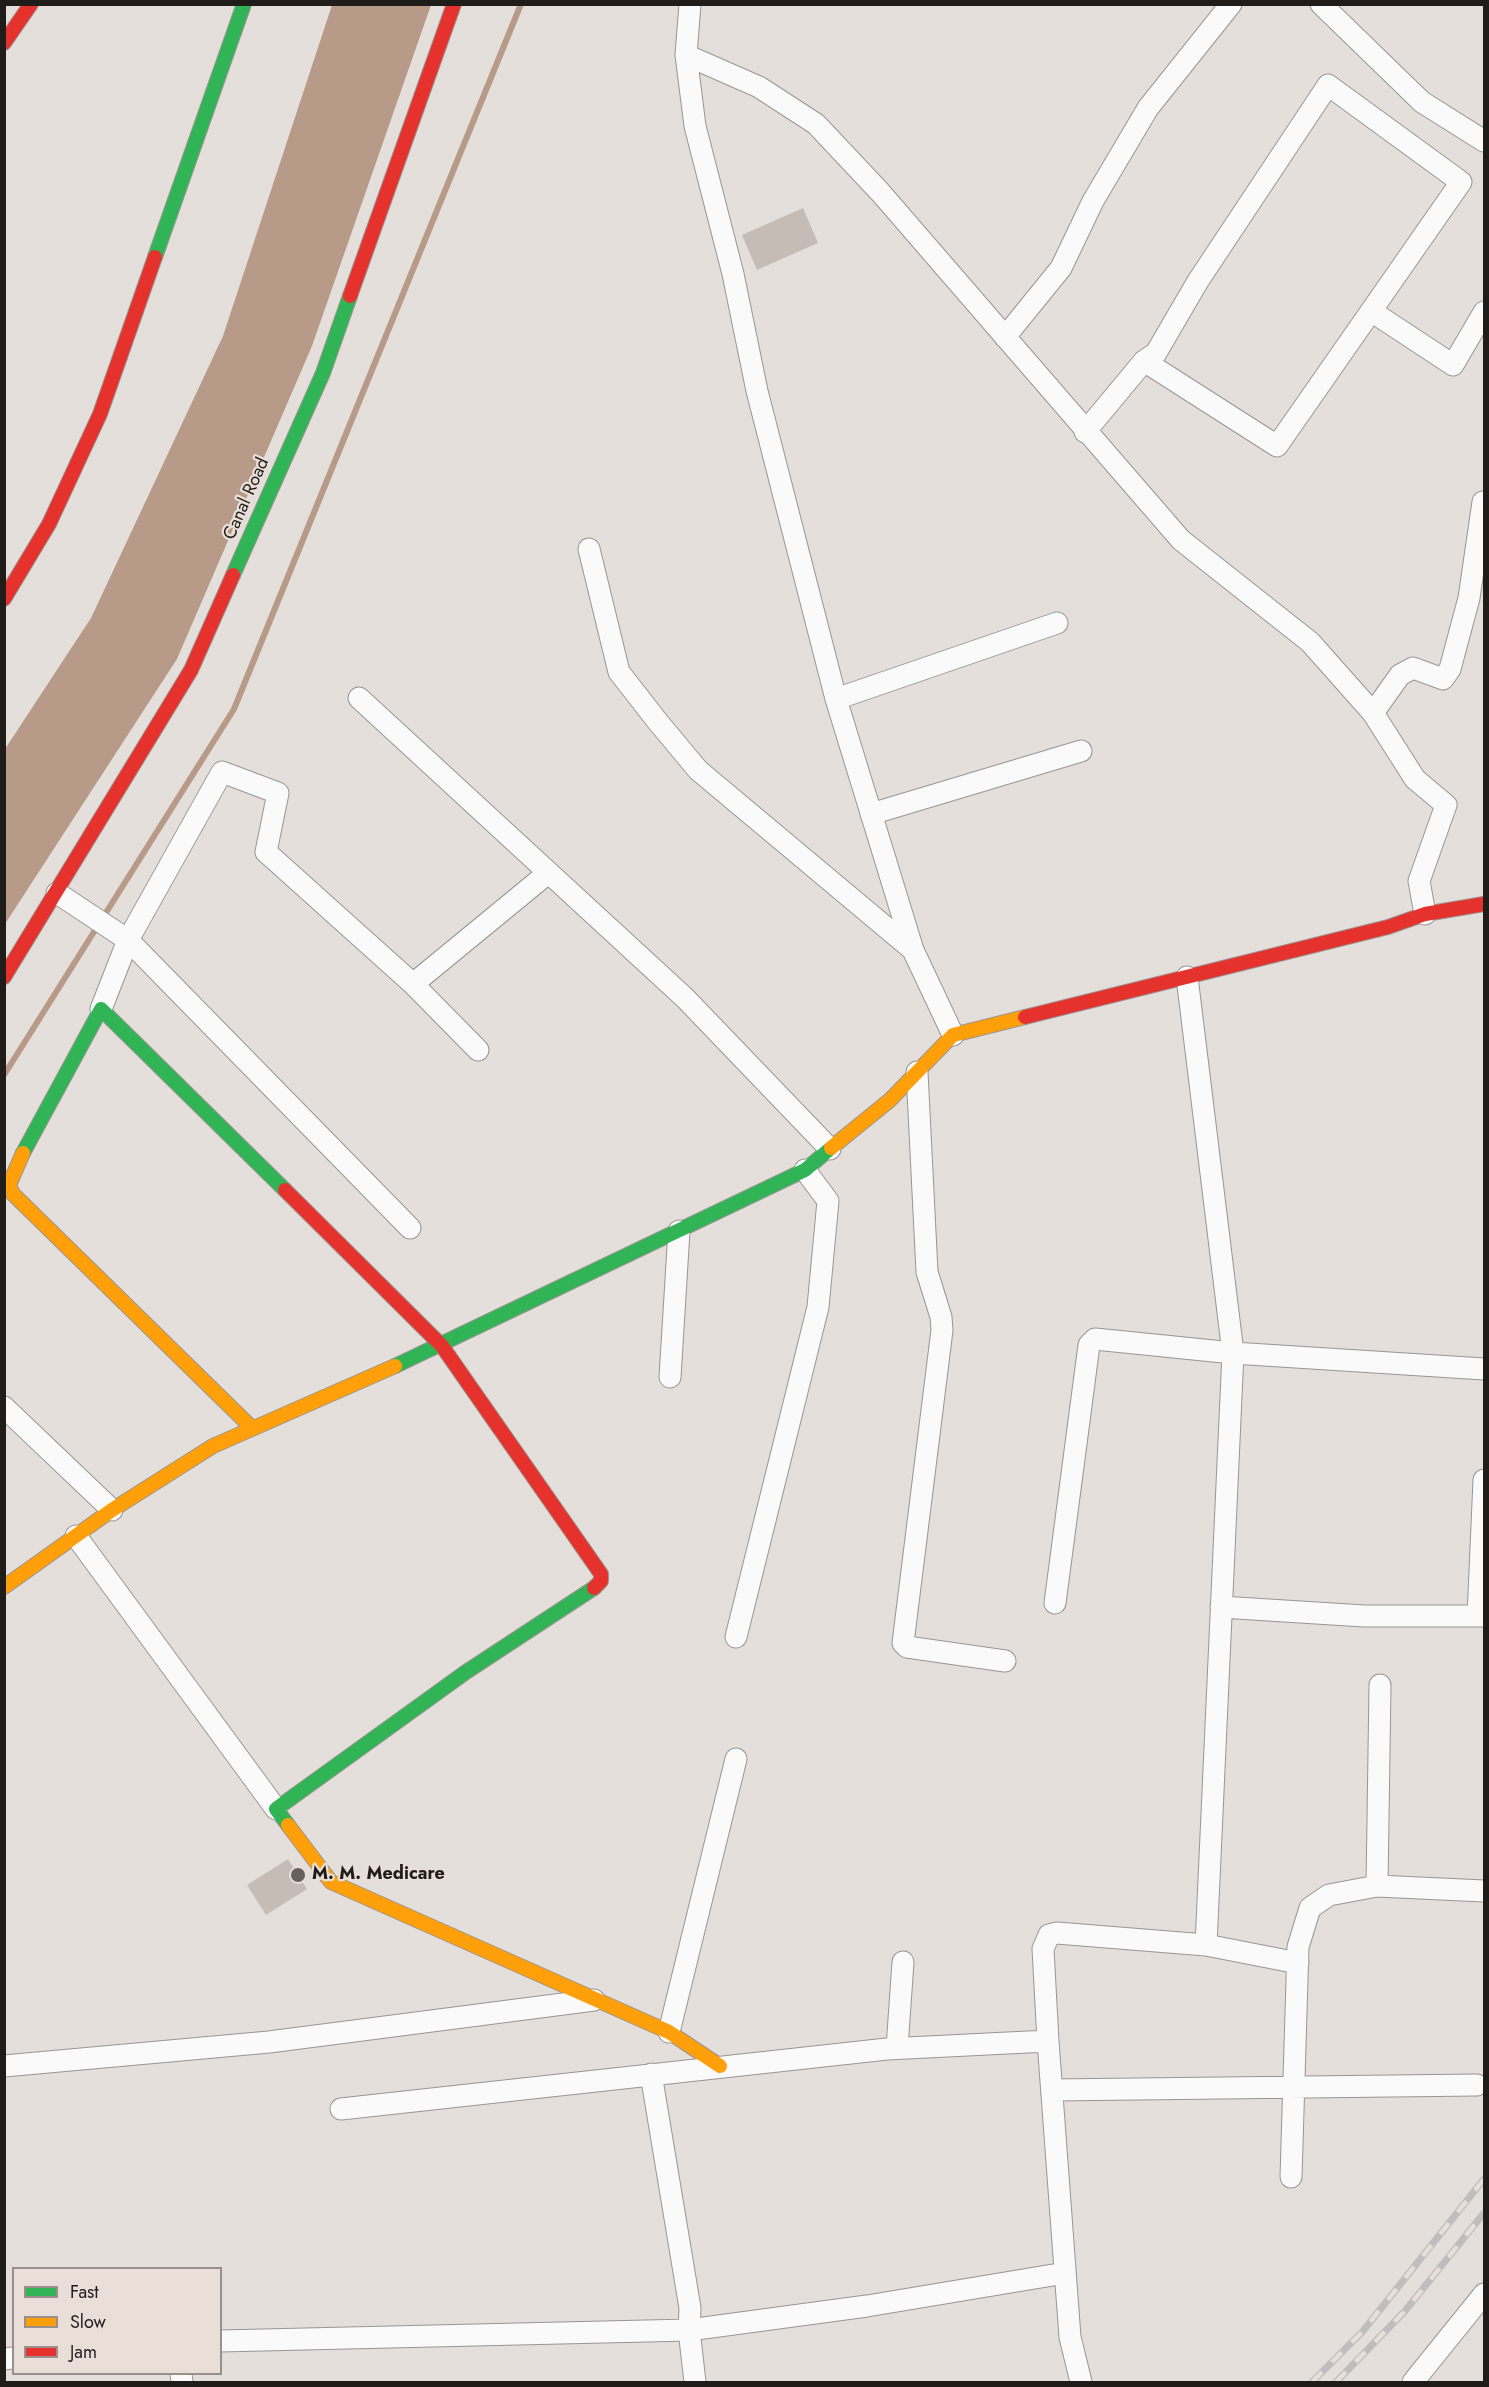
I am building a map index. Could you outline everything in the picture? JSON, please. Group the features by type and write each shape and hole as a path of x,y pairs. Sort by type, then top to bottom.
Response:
{"street":[{"path":"4,42 31,4"},
{"path":"4,599 49,524 100,414 244,4"},
{"name":"Canal Road","path":"4,977 57,893 190,670 323,373 454,4"},
{"path":"690,4 686,55 695,126 733,274 758,391 836,699 914,950 953,1035"},
{"path":"1005,337 1061,268 1093,201 1148,108 1231,4"},
{"path":"1321,4 1422,102 1485,141"},
{"path":"686,55 759,87 816,124 880,192 1180,540 1310,642 1373,713 1415,779 1446,805 1419,881 1425,914"},
{"path":"1085,432 1144,361 1156,352 1198,281 1328,85 1461,182 1277,446 1144,361"},
{"path":"1371,311 1453,365 1485,312"},
{"path":"1373,713 1400,675 1413,668 1443,679 1450,669 1468,598 1483,502"},
{"path":"589,549 620,672 658,722 698,770 914,950"},
{"path":"836,699 1057,622"},
{"path":"359,698 685,998 830,1149"},
{"path":"871,814 1081,751"},
{"path":"252,1428 14,1194 9,1185 12,1173 101,1009 128,940 222,772 278,793 266,852 413,984 478,1050"},
{"path":"413,984 548,873"},
{"path":"57,893 128,940 410,1228"},
{"path":"4,1587 112,1510 213,1446 441,1346 805,1170 890,1100 953,1035 1388,927 1425,914 1485,904"},
{"path":"1187,977 1233,1353 1206,1945"},
{"path":"101,1009 441,1346 601,1574 601,1581 597,1587 466,1672 276,1809"},
{"path":"917,1072 927,1272 941,1317 942,1330 903,1643 907,1647 1005,1661"},
{"path":"736,1637 819,1307 828,1201 805,1170"},
{"path":"670,1377 679,1231"},
{"path":"1055,1603 1089,1346 1095,1339 1106,1338 1233,1353 1485,1369"},
{"path":"4,1407 112,1510"},
{"path":"1221,1607 1364,1616 1481,1616 1485,1480"},
{"path":"76,1536 331,1882 669,2032 720,2066"},
{"path":"1377,1886 1380,1685"},
{"path":"669,2032 736,1759"},
{"path":"1291,2177 1298,1947 1310,1908 1329,1895 1377,1886 1485,1891"},
{"path":"1081,2382 1070,2337 1048,2041 1043,1949 1049,1935 1057,1933 1206,1945 1298,1963"},
{"path":"897,2048 903,1962"},
{"path":"4,2066 269,2042 598,2000"},
{"path":"341,2109 897,2048 1048,2041"},
{"path":"651,2074 690,2308 689,2330 695,2382"},
{"path":"1052,2090 1477,2085"},
{"path":"222,2341 689,2330 867,2307 1065,2273"},
{"path":"1413,2382 1485,2294"}],"shaded area":[{"path":"332,5 431,5 312,346 177,659 5,924 5,749 91,618 223,336"}],"building":[{"path":"803,208 818,243 757,270 742,235"},
{"path":"288,1859 307,1889 266,1915 247,1885"}],"waterway":[{"path":"4,1075 234,709 521,4"}],"railway":[{"path":"1312,2382 1363,2331 1484,2179"},
{"path":"1336,2382 1405,2311 1484,2213"}],"traffic: fast":[{"path":"155,257 244,4"},
{"path":"233,575 323,373 350,296"},
{"path":"23,1153 101,1009 285,1190"},
{"path":"395,1366 805,1170 831,1148"},
{"path":"288,1825 276,1809 466,1672 594,1588"}],"traffic: slow":[{"path":"831,1148 890,1100 953,1035 1025,1017"},
{"path":"23,1153 9,1185 13,1194 252,1428"},
{"path":"4,1587 112,1510 213,1446 395,1366"},
{"path":"288,1825 331,1882 669,2032 720,2066"}],"traffic: jam":[{"path":"4,43 31,4"},
{"path":"350,296 454,4"},
{"path":"4,599 49,524 100,414 155,257"},
{"path":"4,977 191,670 233,575"},
{"path":"1025,1017 1388,927 1425,914 1484,904"},
{"path":"285,1190 442,1346 601,1574 601,1581 594,1588"}],"place":[{"name":"M. M. Medicare","path":"298,1875"}]}
